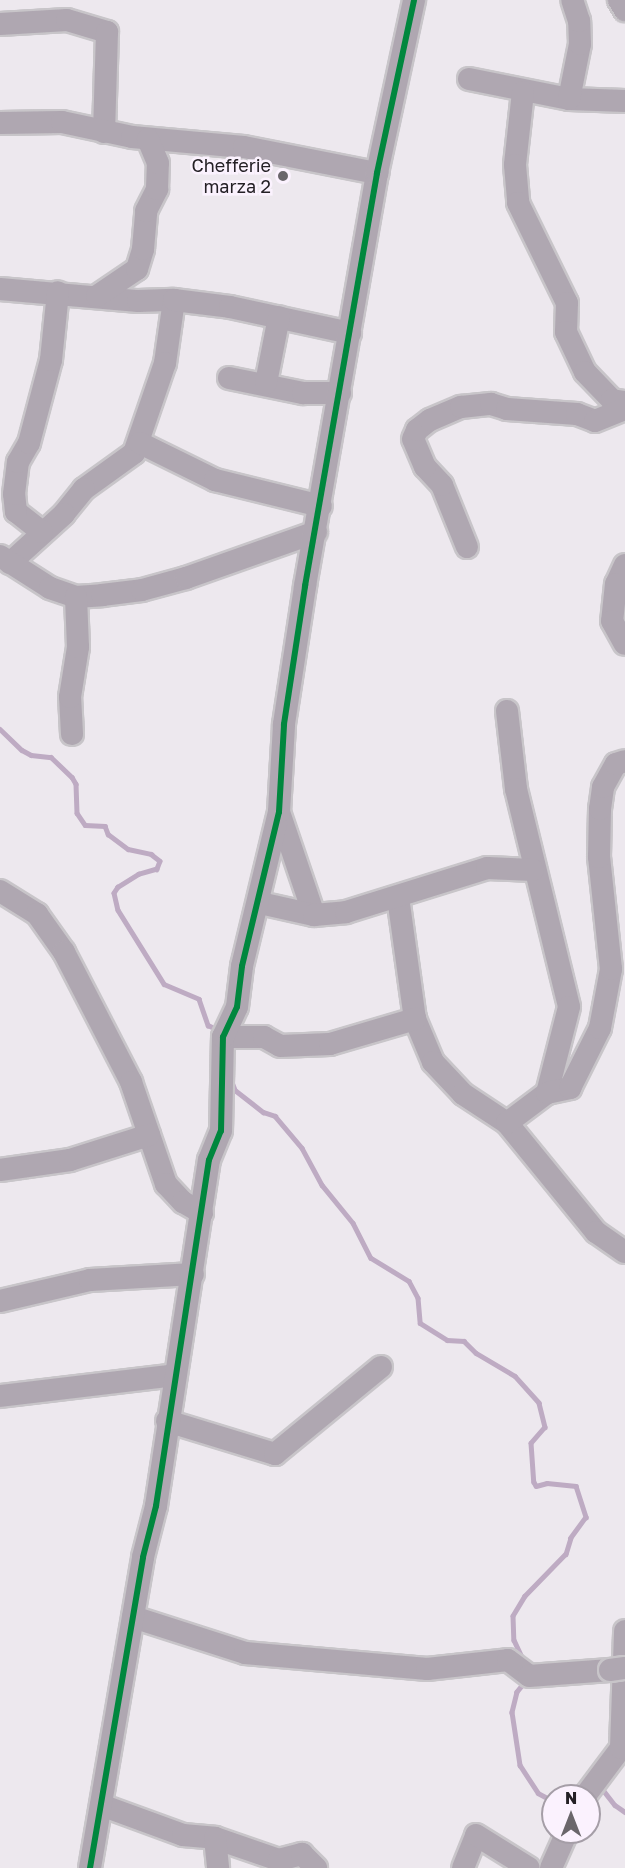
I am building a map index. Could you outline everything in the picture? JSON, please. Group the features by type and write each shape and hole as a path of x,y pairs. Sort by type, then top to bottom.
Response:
{"street":[{"path":"90,1868 156,1506 167,1421 193,1274 209,1160 221,1131 223,1037 237,1007 242,966 260,903 279,812 284,724 377,173 414,0"},
{"path":"569,99 580,44 579,21 572,0"},
{"path":"619,0 625,10"},
{"path":"0,24 67,20 107,32 104,132"},
{"path":"469,79 523,92 569,99 625,101"},
{"path":"523,92 515,165 518,203 567,303 566,332 585,372 612,399 625,402"},
{"path":"0,123 62,122 148,139 244,147 377,173"},
{"path":"97,296 137,269 143,249 146,211 158,189 158,163 148,139"},
{"path":"0,289 174,300 279,317 350,333"},
{"path":"42,532 16,512 9,457 41,406 51,360 58,292"},
{"path":"174,300 165,363 140,443 127,461 84,489 64,514 5,560 50,588 76,597 142,590 316,532"},
{"path":"266,383 279,317"},
{"path":"229,378 266,383 303,393 340,393"},
{"path":"467,547 442,485 421,458 414,439 417,430 461,407 491,404 507,409 577,414 595,421 625,409"},
{"path":"140,443 215,480 321,506"},
{"path":"625,565 616,584 612,621 625,644"},
{"path":"72,734 70,697 78,647 76,597"},
{"path":"507,711 516,789 533,870 569,1007 558,1041 548,1093"},
{"path":"507,1123 548,1093 570,1088 600,1028 611,969 599,857 600,809 603,787 616,764 625,761"},
{"path":"279,812 314,915"},
{"path":"260,903 314,915 345,912 487,868 533,870"},
{"path":"0,891 37,914 64,952 131,1082 166,1184 183,1202 202,1213"},
{"path":"398,897 415,1019 433,1062 447,1080 507,1123 596,1232 625,1252"},
{"path":"223,1037 264,1037 280,1046 330,1044 415,1019"},
{"path":"0,1170 70,1160 149,1135"},
{"path":"0,1301 90,1280 193,1274"},
{"path":"167,1421 275,1454 381,1367"},
{"path":"0,1396 176,1375"},
{"path":"134,1617 245,1653 427,1669 508,1660 529,1677 618,1669"},
{"path":"594,1784 621,1748 625,1630"},
{"path":"101,1805 183,1835 214,1838 279,1860 302,1854 316,1868"},
{"path":"463,1868 476,1835 529,1868"},
{"path":"214,1838 219,1868"},
{"path":"551,1868 562,1844"}],"waterway":[{"path":"0,729 22,750 31,755 51,757 72,777 76,784 77,813 85,825 105,826 108,834 128,849 151,854 160,861 157,869 139,874 118,887 114,893 118,910 164,984 199,999 208,1025 220,1031"},
{"path":"232,1082 235,1090 263,1112 275,1116 302,1148 322,1185 353,1223 371,1258 409,1281 418,1298 420,1323 447,1340 464,1341 476,1353 515,1376 539,1403 545,1427 531,1443 534,1482 536,1486 547,1483 576,1486 586,1517 571,1538 566,1554 525,1596 513,1616 514,1640 523,1659"},
{"path":"525,1682 517,1692 512,1712 520,1765 541,1795"},
{"path":"601,1787 615,1805 625,1812"}],"cycle path":[{"path":"90,1868 143,1557 156,1506 209,1160 221,1131 223,1037 237,1007 242,966 279,812 284,724 305,586 377,173 414,0"}],"place":[{"name":"Chefferie marza 2","path":"283,176"}]}
